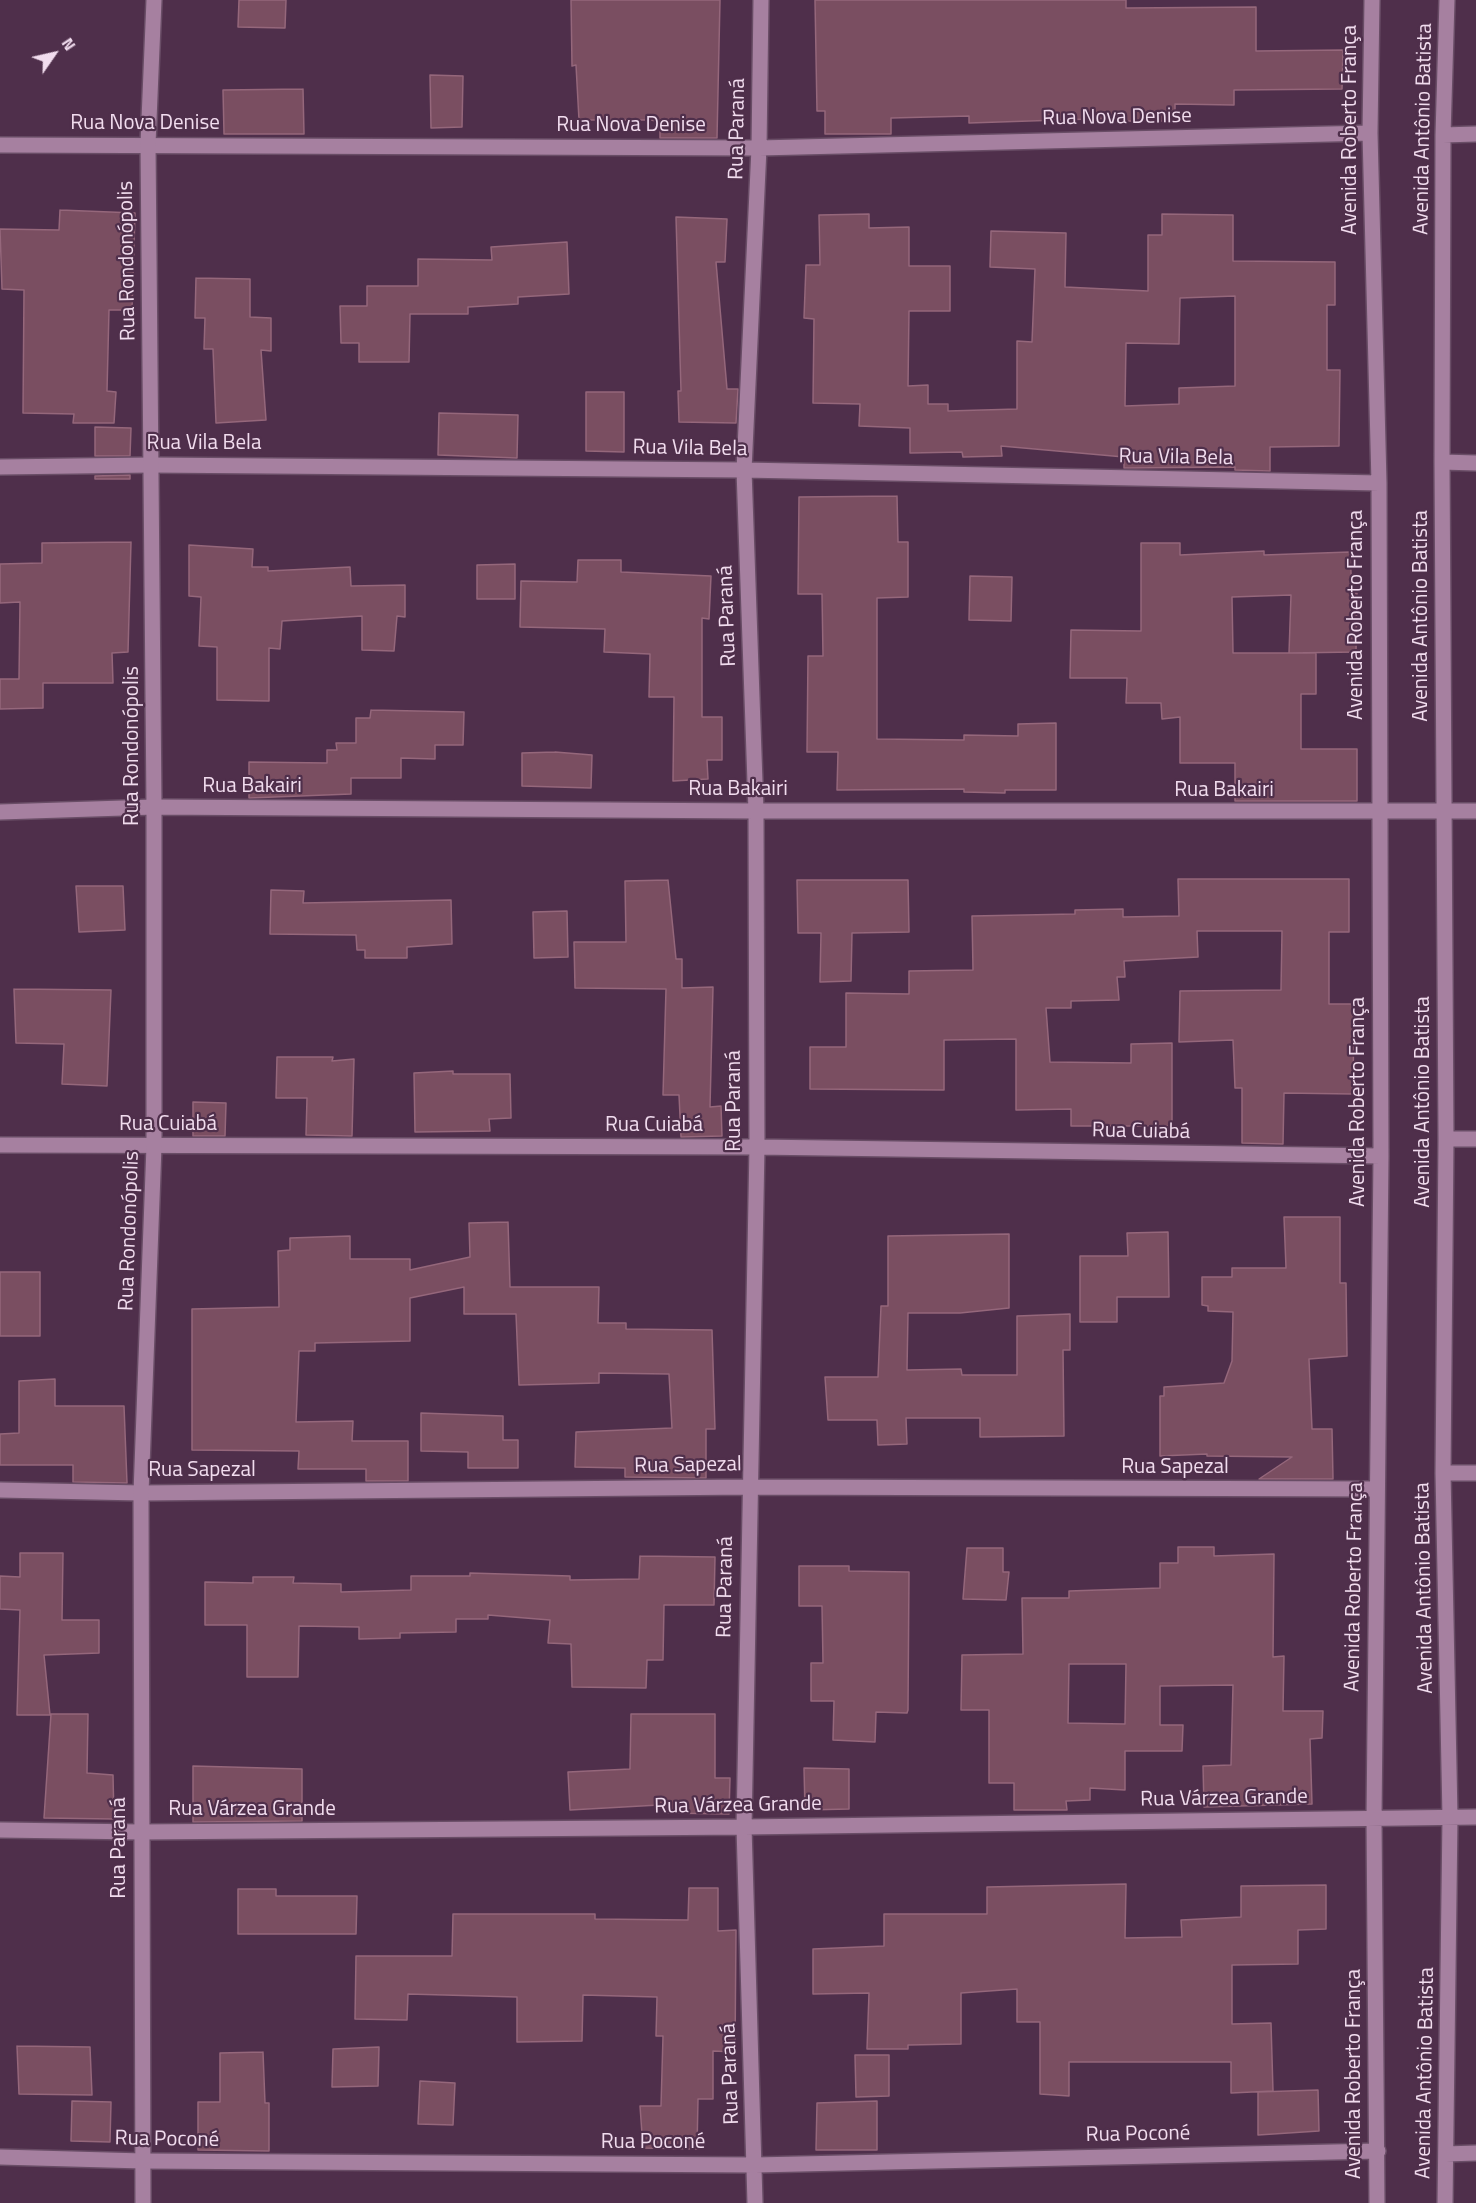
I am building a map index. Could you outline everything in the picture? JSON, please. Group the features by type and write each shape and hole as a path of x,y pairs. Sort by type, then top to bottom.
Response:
{"street":[{"name":"Rua Rondonópolis","path":"141,1492 154,1146 154,807 148,144 154,0"},
{"name":"Rua Paraná","path":"755,2203 744,1827 748,1487 757,1147 756,811 744,470 759,148 761,0"},
{"name":"Avenida Roberto França","path":"1372,0 1371,133 1379,483 1378,813 1381,1156 1374,1818 1377,2203"},
{"name":"Avenida Antônio Batista","path":"1445,2203 1450,1817 1443,1473 1446,1139 1442,462 1443,135 1447,0"},
{"name":"Rua Nova Denise","path":"0,146 148,144 759,148 1371,133"},
{"path":"1443,135 1476,134"},
{"path":"1442,462 1476,463"},
{"name":"Rua Vila Bela","path":"0,467 151,465 744,470 1379,483"},
{"name":"Rua Bakairi","path":"0,812 154,807 1378,813 1476,811"},
{"path":"1446,1139 1476,1139"},
{"name":"Rua Cuiabá","path":"0,1144 757,1147 1381,1156"},
{"path":"1443,1473 1476,1473"},
{"name":"Rua Sapezal","path":"0,1490 141,1492 748,1487 1377,1489"},
{"name":"Rua Paraná","path":"141,1492 143,2203"},
{"name":"Rua Várzea Grande","path":"0,1830 141,1832 744,1827 1476,1817"},
{"name":"Rua Poconé","path":"0,2157 143,2161 755,2165 1378,2151"},
{"path":"1446,2154 1476,2153"}],"building":[{"path":"239,0 286,0 285,28 238,27"},
{"path":"571,0 720,0 717,138 660,138 660,122 651,120 579,120 576,65 572,66"},
{"path":"815,0 1126,0 1126,8 1256,7 1256,51 1343,50 1342,89 1234,90 1234,105 1175,104 1175,121 1120,121 1120,118 969,123 969,116 891,118 891,134 825,134 825,111 817,111"},
{"path":"430,75 463,76 462,127 431,128"},
{"path":"303,89 304,134 224,134 223,90"},
{"path":"60,210 135,213 132,310 109,310 107,391 116,392 114,423 73,423 74,414 23,413 24,290 2,289 0,229 59,230"},
{"path":"869,214 869,228 909,227 909,266 950,266 950,311 909,311 908,386 928,385 928,404 948,404 948,411 1017,409 1017,341 1032,342 1035,269 990,267 991,231 1066,233 1065,287 1148,291 1148,235 1162,235 1162,214 1233,215 1233,261 1335,262 1335,305 1327,305 1327,370 1340,370 1339,446 1270,447 1270,471 1235,470 1235,467 1124,468 1124,457 1001,446 1002,456 963,457 962,452 910,453 910,428 859,426 860,404 813,403 814,319 804,318 806,265 820,265 819,215","holes":["1235,296 1235,386 1179,388 1179,404 1125,406 1126,343 1179,344 1180,298"]},
{"path":"676,217 727,219 725,262 716,262 727,389 738,389 736,423 679,422 678,391 681,391"},
{"path":"567,242 569,294 518,297 518,304 468,307 468,314 410,314 409,362 359,362 359,343 341,343 340,306 367,306 367,286 418,286 418,259 492,260 491,247"},
{"path":"196,278 250,279 250,317 271,318 271,351 261,350 266,420 216,423 213,349 204,349 205,318 195,318"},
{"path":"586,392 624,392 624,452 586,451"},
{"path":"439,413 518,415 517,458 438,455"},
{"path":"95,427 131,428 130,456 95,456"},
{"path":"130,475 130,479 95,479 95,476"},
{"path":"897,496 898,542 908,542 908,597 877,598 877,739 964,740 964,735 1018,736 1018,724 1056,723 1056,790 1005,790 1005,793 964,792 964,789 837,790 838,752 807,752 808,656 823,656 822,594 798,594 799,497"},
{"path":"131,542 128,652 112,653 113,683 43,683 43,708 0,709 0,679 19,679 20,602 0,603 0,564 42,563 42,543"},
{"path":"1141,543 1180,543 1180,555 1264,551 1264,555 1350,552 1352,593 1357,593 1356,652 1289,653 1316,653 1316,694 1301,694 1301,749 1357,749 1357,801 1235,801 1235,763 1180,763 1180,717 1162,719 1161,703 1126,703 1127,678 1070,678 1071,630 1141,631","holes":["1291,595 1289,653 1233,653 1232,597"]},
{"path":"189,545 253,549 252,567 268,567 268,571 350,567 351,586 405,585 405,617 397,616 394,651 362,650 362,616 282,621 280,649 269,648 269,701 217,700 217,647 199,646 201,597 189,596"},
{"path":"578,560 621,560 621,572 711,576 709,619 702,618 702,717 722,717 722,760 707,760 708,779 673,781 674,697 649,697 650,654 604,652 605,629 520,627 521,581 577,582"},
{"path":"515,564 515,599 477,599 477,565"},
{"path":"970,576 1012,577 1011,621 969,620"},
{"path":"371,710 464,712 463,745 435,745 435,759 401,758 401,778 351,778 351,794 249,798 249,762 327,763 327,750 337,750 336,743 356,743 356,718 370,718"},
{"path":"555,752 592,755 591,788 522,786 522,753"},
{"path":"1178,879 1349,879 1349,932 1329,932 1329,1004 1354,1004 1353,1094 1284,1093 1283,1144 1242,1143 1242,1088 1235,1088 1233,1040 1179,1042 1180,991 1281,990 1282,931 1197,931 1198,957 1124,961 1125,977 1117,977 1119,1000 1071,1001 1071,1008 1046,1008 1050,1062 1131,1063 1131,1044 1172,1043 1172,1126 1071,1126 1071,1109 1016,1110 1016,1039 944,1040 944,1090 810,1089 810,1047 846,1047 846,993 909,994 909,971 973,970 972,916 1075,914 1075,910 1123,909 1123,917 1179,916"},
{"path":"668,880 676,959 682,959 682,988 713,987 710,1107 721,1106 722,1136 681,1137 679,1095 663,1095 666,989 575,988 574,942 626,942 625,881"},
{"path":"797,880 908,880 909,932 852,933 851,981 820,982 821,933 798,933"},
{"path":"76,886 123,886 125,930 79,932"},
{"path":"271,890 304,891 303,903 451,900 452,944 407,947 407,958 365,958 365,950 357,950 356,935 270,934"},
{"path":"567,911 568,957 534,958 533,912"},
{"path":"14,989 111,990 107,1086 62,1084 64,1044 16,1043"},
{"path":"277,1057 333,1057 332,1061 354,1059 352,1136 306,1135 307,1098 276,1098"},
{"path":"453,1071 453,1074 510,1074 511,1118 489,1119 490,1131 415,1132 414,1073"},
{"path":"193,1102 226,1103 225,1136 193,1136"},
{"path":"1284,1217 1340,1217 1340,1283 1346,1283 1347,1356 1309,1359 1312,1429 1332,1429 1333,1479 1259,1479 1292,1457 1207,1456 1207,1454 1160,1456 1160,1396 1164,1396 1164,1387 1224,1383 1232,1361 1233,1312 1208,1311 1208,1306 1202,1305 1202,1277 1232,1277 1232,1268 1286,1268"},
{"path":"508,1222 510,1287 599,1287 598,1323 626,1323 626,1329 712,1330 715,1429 706,1429 706,1478 625,1477 625,1468 575,1467 576,1432 672,1428 669,1374 599,1373 599,1383 519,1385 516,1314 464,1314 464,1287 410,1298 410,1341 315,1343 315,1351 299,1351 296,1422 353,1421 352,1441 408,1441 408,1481 366,1481 366,1469 298,1469 299,1451 192,1450 192,1309 279,1307 278,1251 290,1250 290,1238 350,1236 350,1259 410,1259 410,1270 470,1257 469,1223"},
{"path":"1168,1232 1169,1297 1117,1297 1117,1322 1080,1322 1080,1256 1128,1256 1127,1233"},
{"path":"1009,1234 1009,1308 960,1313 908,1313 907,1370 961,1369 962,1375 1017,1375 1017,1316 1070,1314 1070,1350 1063,1350 1064,1436 980,1437 980,1418 906,1418 907,1444 878,1445 877,1420 828,1420 825,1377 878,1377 881,1306 888,1306 888,1236"},
{"path":"0,1272 40,1272 40,1336 0,1336"},
{"path":"55,1379 55,1406 124,1406 127,1483 73,1482 73,1465 0,1465 0,1434 19,1433 19,1381"},
{"path":"421,1413 503,1416 503,1440 518,1440 518,1468 468,1468 468,1452 421,1451"},
{"path":"1178,1547 1214,1547 1214,1556 1274,1554 1273,1657 1284,1656 1283,1711 1323,1711 1322,1738 1310,1739 1312,1804 1204,1807 1203,1766 1231,1765 1233,1685 1160,1686 1160,1725 1183,1725 1182,1751 1125,1751 1125,1790 1090,1788 1090,1800 1066,1801 1067,1810 1014,1810 1014,1783 989,1783 989,1710 961,1710 962,1655 1023,1654 1022,1598 1069,1598 1069,1591 1160,1588 1160,1563 1178,1563","holes":["1069,1664 1126,1664 1125,1724 1068,1723"]},
{"path":"967,1548 1003,1548 1003,1572 1009,1572 1006,1600 963,1599"},
{"path":"20,1553 63,1553 62,1620 99,1620 99,1653 44,1655 50,1715 17,1715 20,1610 0,1609 0,1576 20,1577"},
{"path":"640,1556 715,1557 714,1605 664,1605 663,1660 647,1660 646,1688 572,1687 571,1644 548,1643 550,1620 488,1615 488,1619 456,1619 456,1632 400,1633 400,1638 359,1639 359,1627 299,1626 298,1677 247,1677 247,1625 205,1625 205,1582 253,1583 253,1577 294,1577 293,1583 341,1584 341,1592 411,1590 411,1576 470,1576 470,1573 570,1576 570,1580 639,1579"},
{"path":"799,1566 849,1566 849,1571 909,1572 908,1710 907,1713 876,1712 875,1742 833,1740 834,1701 811,1701 811,1663 823,1663 822,1606 799,1606"},
{"path":"51,1714 88,1714 87,1773 113,1775 114,1819 44,1818"},
{"path":"631,1714 715,1714 715,1778 730,1778 729,1814 667,1813 667,1809 659,1808 659,1805 570,1810 568,1772 630,1769"},
{"path":"193,1766 302,1769 302,1821 193,1822"},
{"path":"804,1768 849,1769 849,1809 805,1810"},
{"path":"1126,1884 1125,1938 1182,1937 1181,1920 1241,1917 1241,1886 1326,1885 1326,1929 1298,1930 1298,1964 1232,1965 1232,2024 1271,2023 1273,2091 1231,2093 1231,2062 1069,2062 1069,2096 1040,2094 1040,2022 1017,2022 1017,1989 961,1993 961,2044 908,2045 908,2049 867,2049 869,1993 813,1994 813,1949 884,1946 884,1914 987,1914 987,1887"},
{"path":"689,1888 718,1888 718,1931 736,1930 735,2052 713,2051 713,2099 698,2099 697,2149 643,2148 640,2106 661,2106 663,2036 656,2036 657,1997 583,1995 582,2041 517,2042 517,1997 408,1994 407,2020 355,2019 356,1956 452,1956 453,1914 595,1914 595,1919 688,1920"},
{"path":"238,1889 276,1889 276,1896 357,1896 356,1934 238,1934"},
{"path":"17,2046 90,2047 92,2095 19,2094"},
{"path":"379,2047 378,2086 332,2087 333,2049"},
{"path":"263,2052 265,2103 269,2103 269,2151 198,2150 198,2102 220,2102 220,2053"},
{"path":"855,2055 889,2055 889,2096 856,2097"},
{"path":"420,2081 455,2083 453,2125 418,2124"},
{"path":"1318,2090 1319,2131 1258,2135 1258,2092"},
{"path":"72,2101 111,2102 110,2142 71,2141"},
{"path":"877,2101 877,2150 816,2150 817,2103"}]}
